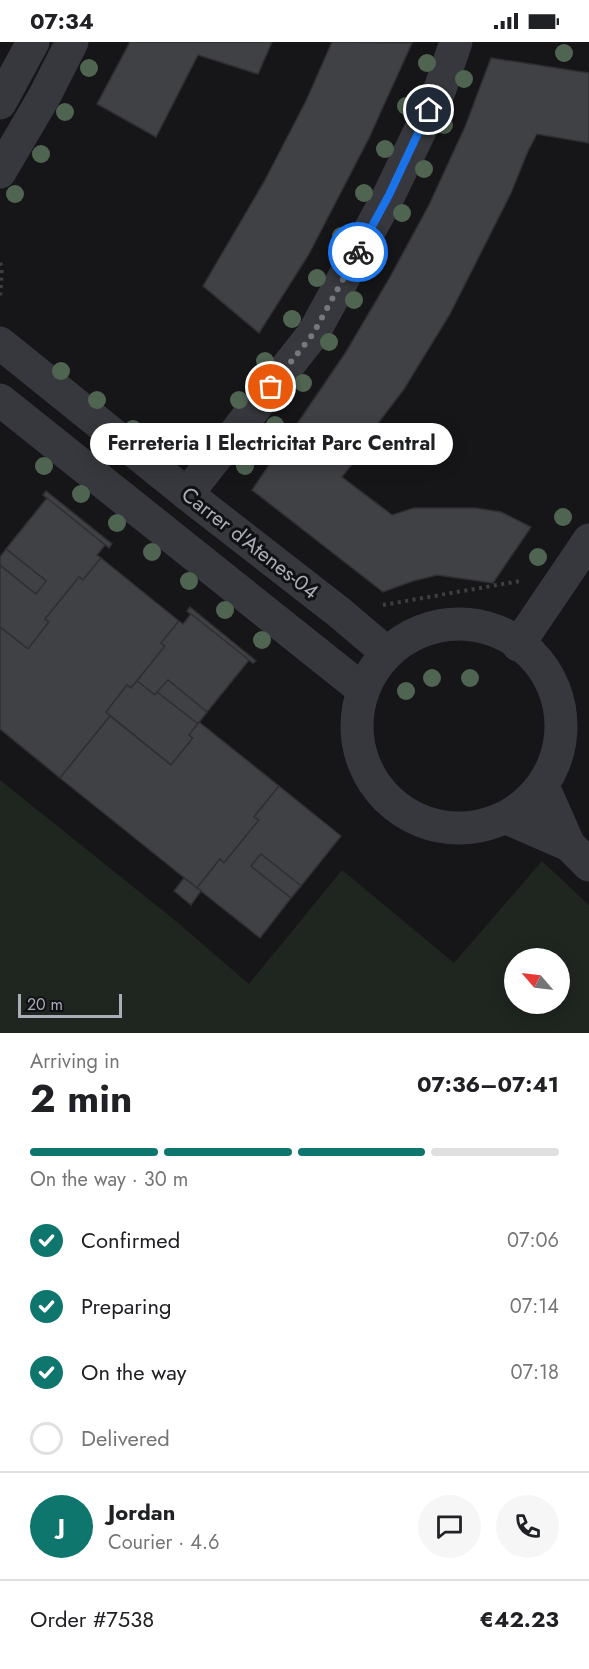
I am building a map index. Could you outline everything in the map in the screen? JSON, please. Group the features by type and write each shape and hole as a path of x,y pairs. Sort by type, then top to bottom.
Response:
{"street":[{"path":"0,103 33,42"},
{"path":"0,172 44,97 72,42"},
{"path":"187,494 313,334 389,195 440,89 456,42"},
{"name":"Carrer d'Atenes-04","path":"0,344 387,653"},
{"name":"Carrer d'Atenes-04","path":"0,400 362,689"},
{"path":"518,645 589,540"},
{"path":"452,623 491,628 534,655 555,687 561,710 559,753 543,786 507,818 483,827 436,827 398,810 369,777 357,745 357,716 362,689 387,653 400,641 418,632 452,623"},
{"path":"543,786 579,855"},
{"path":"507,818 579,855"}],"path":[{"path":"0,263 2,267 0,298"}],"shaded area":[{"path":"0,780 177,922 249,984 342,870 454,963 542,861 589,905 589,1033 0,1033"}],"building":[{"path":"130,42 272,42 258,74 198,55 156,137 97,104"},
{"path":"332,42 412,43 369,138 309,254 259,333 203,286 264,182 306,101"},
{"path":"491,58 589,73 589,143 537,134 511,193 450,314 404,389 342,477 392,515 414,508 475,508 501,512 531,527 493,583 437,575 383,592 252,490 346,352 389,279 429,205 465,127"},
{"path":"46,491 112,544 109,548 43,495"},
{"path":"47,498 105,545 97,555 101,558 83,580 79,577 45,619 49,622 28,649 0,627 0,565 36,594 46,581 6,549"},
{"path":"6,549 46,581 36,594 0,565 0,557"},
{"path":"101,558 179,621 161,643 165,646 131,688 127,685 106,712 110,716 60,778 0,729 0,627 28,649 49,622 45,619 79,577 83,580"},
{"path":"190,607 256,661 253,663 187,611"},
{"path":"191,614 249,660 207,712 168,680 155,695 137,681 165,646 161,643 179,621 183,624"},
{"path":"168,680 207,712 198,724 157,692"},
{"path":"137,681 155,695 157,692 198,724 189,735 193,738 171,765 106,712 127,685 131,688"},
{"path":"110,716 171,765 193,738 189,735 199,722 279,786 254,817 259,820 224,863 220,859 197,888 60,778"},
{"path":"279,786 341,836 301,886 261,854 251,866 291,898 260,938 197,888 220,859 224,863 259,820 254,817"},
{"path":"261,854 301,886 291,898 251,866"},
{"path":"184,878 201,891 191,905 174,891"}],"way so far":[{"path":"271,387 313,334 358,252"}],"place":[{"name":"Ferreteria I Electricitat Parc Central","path":"271,387"}],"route":[{"path":"358,252 389,195 429,110"}]}
